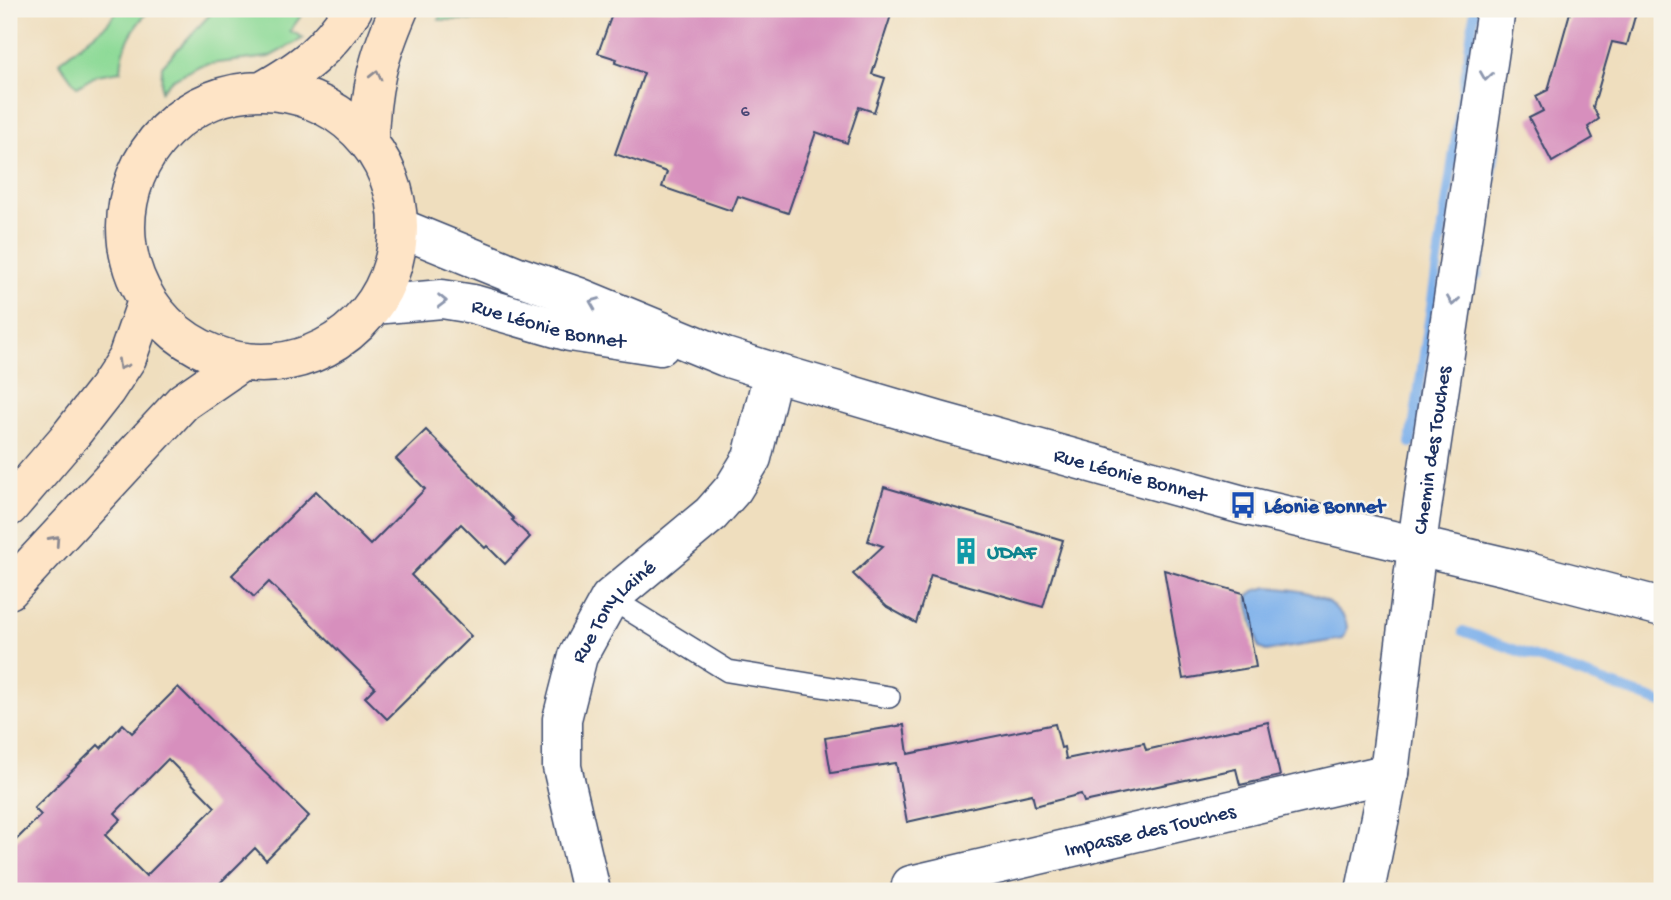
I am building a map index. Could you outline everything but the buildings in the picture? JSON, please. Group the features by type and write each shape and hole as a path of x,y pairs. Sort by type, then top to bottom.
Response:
{"street":[{"path":"262,91 296,71 325,48 354,9"},
{"path":"369,142 370,104 375,74 399,9"},
{"name":"Chemin des Touches","path":"1365,891 1389,773 1417,546 1496,9"},
{"path":"262,91 302,96 339,114 369,142 385,168 395,197 398,227 392,268 374,305 348,333 316,353 279,363 241,362 204,351 172,330 147,301 129,260 125,215 137,171 162,134 191,110 225,96 262,91"},
{"name":"Rue Léonie Bonnet","path":"398,227 725,356 773,372 977,432 1243,505 1662,607"},
{"name":"Rue Léonie Bonnet","path":"374,305 442,299 473,303 570,332 725,356"},
{"path":"9,507 106,390 127,358 147,301"},
{"path":"9,590 183,402 241,362"},
{"name":"Rue Tony Lainé","path":"591,891 562,767 562,719 578,656 610,598 711,514 733,489 752,458 773,372"},
{"name":"Impasse des Touches","path":"911,885 1389,773"}],"lane":[{"path":"610,598 728,671 889,697"}],"green space":[{"path":"119,9 150,9 130,37 121,71 97,75 77,87 59,62 107,24"},
{"path":"215,9 306,9 290,31 304,38 269,57 201,65 173,79 161,91 162,66"},
{"path":"443,9 540,9 531,14 506,19 439,20"}],"water":[{"path":"1268,587 1298,591 1326,601 1345,620 1347,629 1343,639 1266,651 1259,648 1247,597 1254,591"}],"waterway":[{"path":"1411,443 1475,9"},
{"path":"1477,276 1497,136"},
{"path":"1463,631 1662,703"}],"place":[{"name":"Léonie Bonnet","path":"1243,505"},
{"name":"UDAF","path":"966,551"}]}
